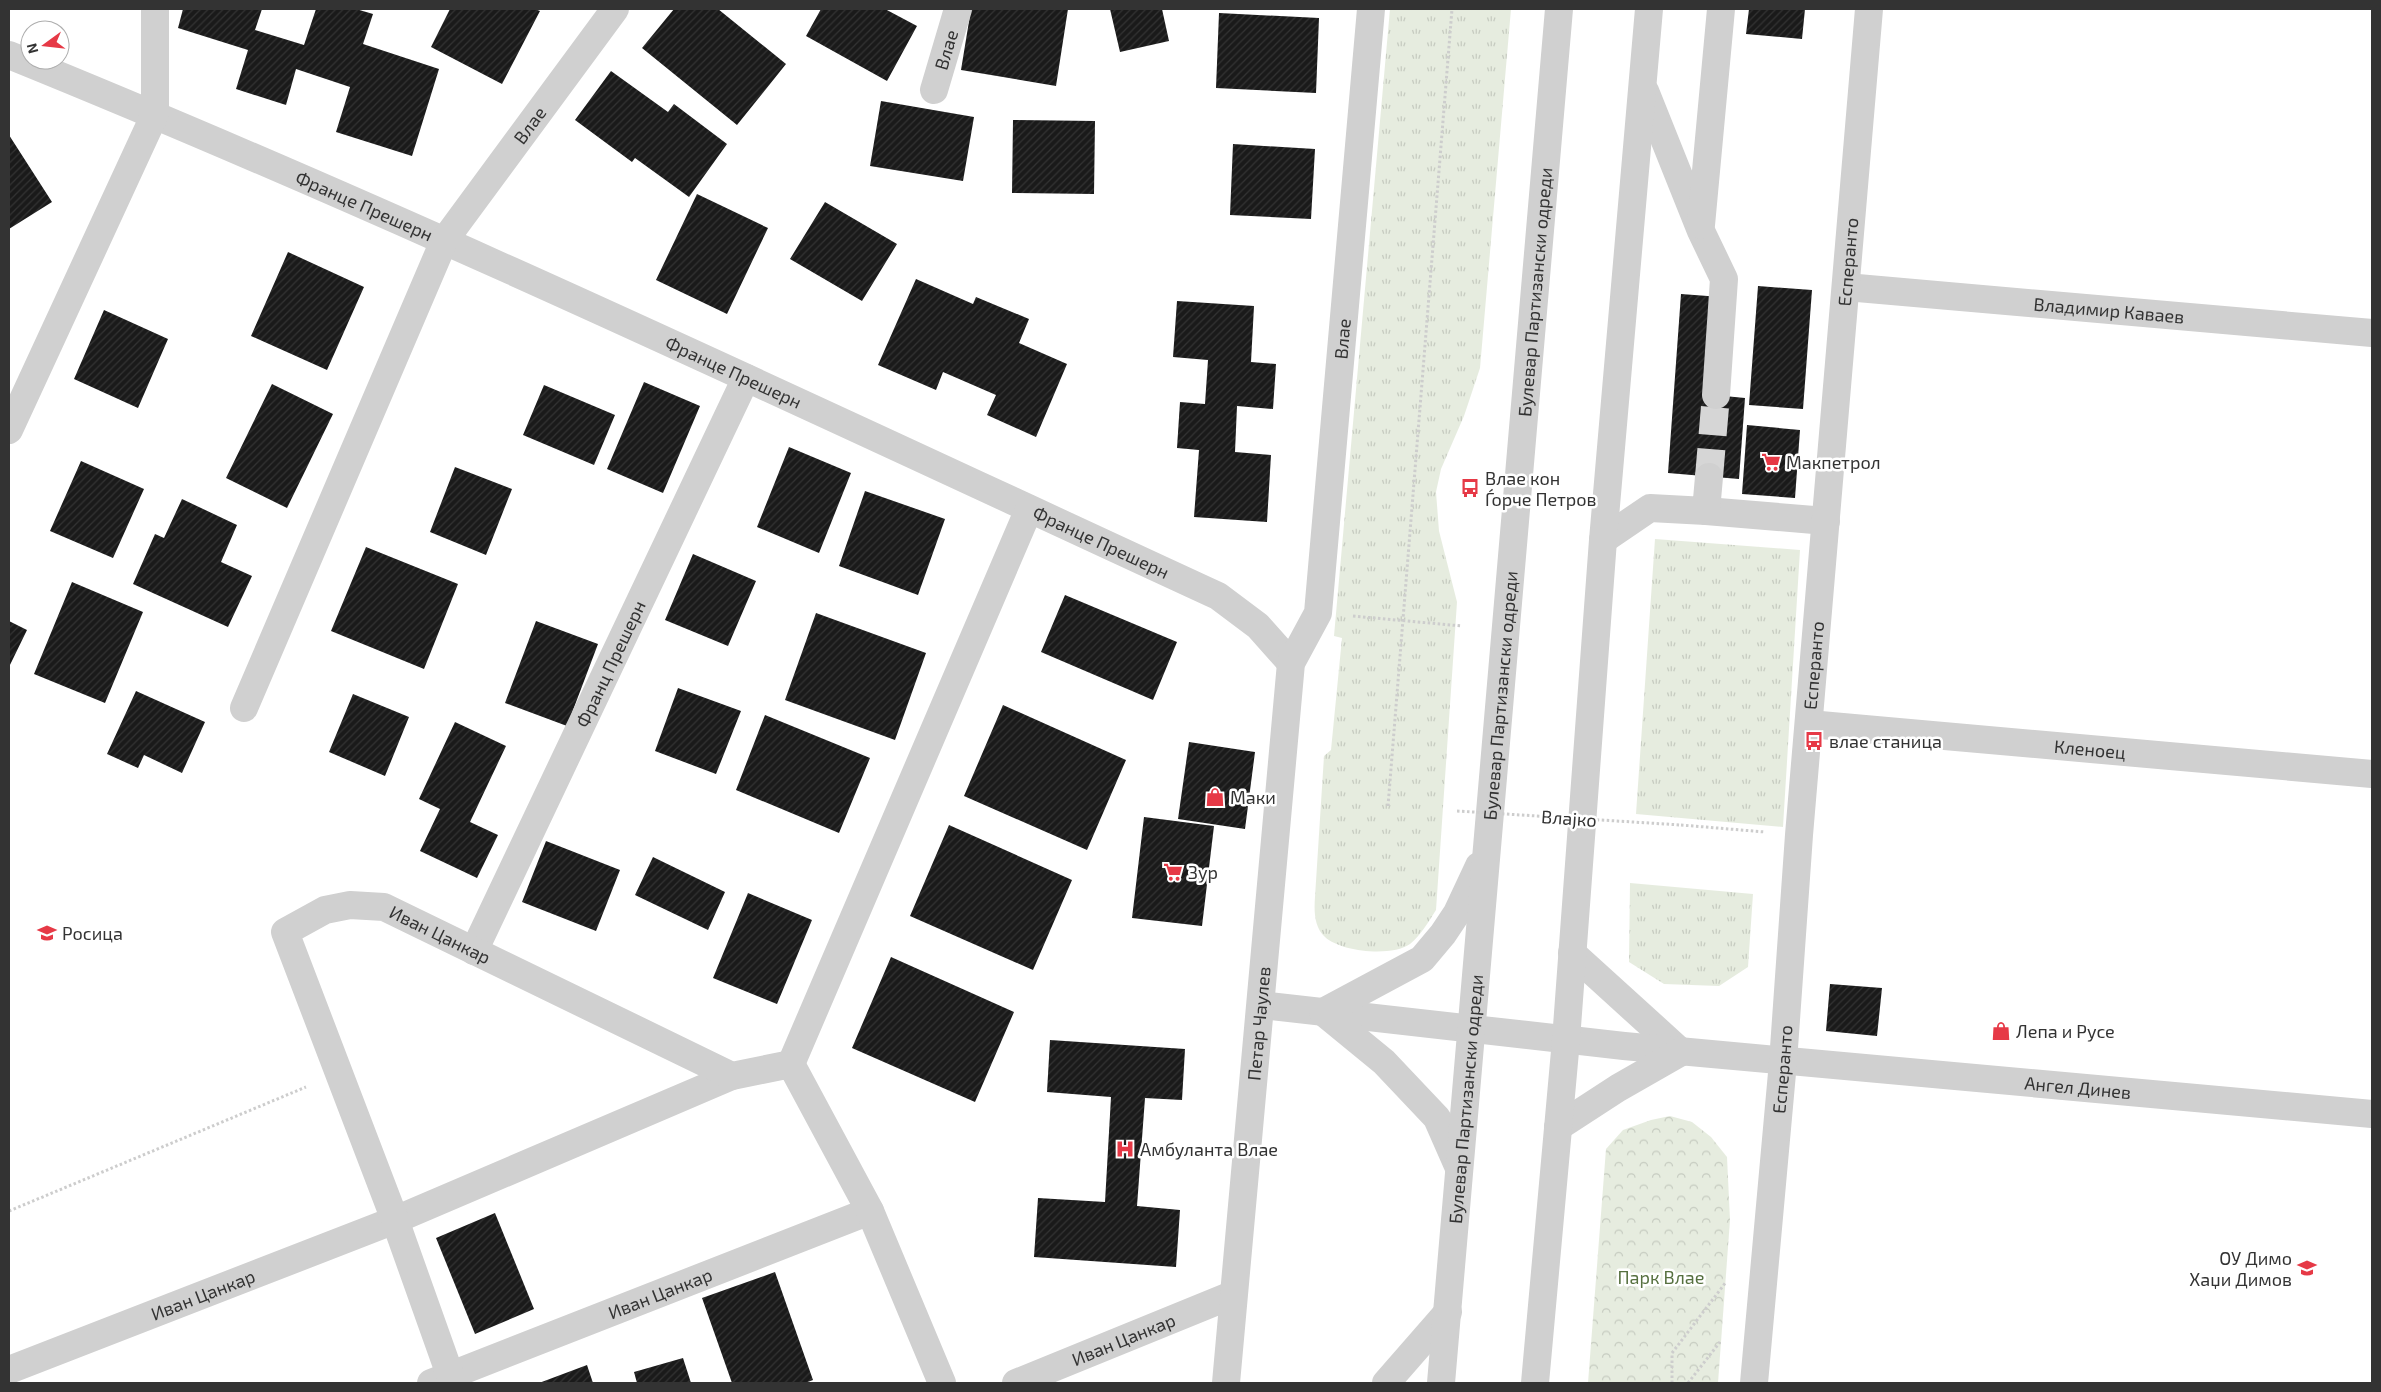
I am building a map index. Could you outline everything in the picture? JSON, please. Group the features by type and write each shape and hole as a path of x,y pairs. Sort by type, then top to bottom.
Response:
{"street":[{"path":"9,430 155,114 155,9"},
{"name":"Влае","path":"444,241 615,9"},
{"name":"Влае","path":"934,90 958,9"},
{"name":"Влае","path":"1291,663 1318,613 1372,9"},
{"name":"Булевар Партизански одреди","path":"1441,1383 1461,1171 1486,854 1559,9"},
{"path":"1535,1383 1566,1040 1603,540 1649,9"},
{"path":"1701,231 1721,9"},
{"name":"Есперанто","path":"1754,1383 1783,1062 1799,835 1870,9"},
{"name":"Францe Прешерн","path":"9,55 155,114 444,241 1218,596 1258,626 1291,663"},
{"path":"1643,86 1701,231 1724,279 1716,395"},
{"path":"244,708 444,241"},
{"name":"Владимир Каваев","path":"1846,287 2372,332"},
{"name":"Франц Прешерн","path":"474,951 746,378"},
{"path":"1706,511 1709,476"},
{"path":"1603,540 1650,508 1826,521"},
{"path":"942,1383 870,1211 790,1064 1029,509"},
{"name":"Петар Чаулев","path":"1226,1383 1232,1295 1261,1005 1291,663"},
{"name":"Кленоец","path":"1809,724 2372,774"},
{"path":"1461,1171 1437,1118 1384,1062 1323,1012 1422,959 1443,934 1457,913 1486,854"},
{"name":"Иван Цанкар","path":"732,1076 384,907 350,905 325,910 285,932 395,1220 445,1381 870,1211"},
{"path":"1558,1127 1618,1088 1682,1052 1572,953"},
{"name":"Ангел Динев","path":"1261,1005 1566,1040 1783,1062 2372,1114"},
{"name":"Иван Цанкар","path":"9,1370 395,1220 732,1076 790,1064"},
{"name":"Иван Цанкар","path":"1016,1383 1232,1295"},
{"path":"1386,1383 1448,1312"}],"path":[{"path":"1388,806 1452,9"},
{"path":"1318,613 1462,626"},
{"name":"Влајко","path":"1457,811 1681,825 1799,835"},
{"path":"9,1211 339,1073"},
{"path":"1672,1383 1672,1353 1726,1282"},
{"path":"1688,1383 1720,1342"}],"green space":[{"path":"1390,9 1511,9 1480,368 1464,416 1441,469 1436,492 1439,531 1457,602 1436,910 1410,944 1391,951 1367,951 1342,946 1325,937 1319,928 1315,908 1324,756 1331,750 1342,638 1334,636"},
{"path":"1655,539 1800,550 1783,827 1636,814"},
{"path":"1630,883 1753,894 1748,967 1719,986 1664,984 1629,962"},
{"name":"Парк Влае","path":"1670,1116 1692,1122 1711,1137 1727,1157 1730,1220 1718,1383 1588,1383 1606,1149 1623,1130 1651,1120"}],"building":[{"path":"183,9 262,9 255,30 304,45 316,9 356,9 373,14 363,44 439,69 412,156 336,132 350,87 296,69 286,105 236,89 248,50 178,28"},
{"path":"450,9 535,9 540,11 502,84 431,47"},
{"path":"674,9 718,9 786,64 737,125 642,48"},
{"path":"821,9 885,9 917,26 887,81 806,36"},
{"path":"971,9 1068,9 1056,86 961,70"},
{"path":"1110,9 1162,9 1169,41 1120,52"},
{"path":"1749,9 1805,9 1802,39 1746,34"},
{"path":"1219,13 1319,18 1316,93 1216,88"},
{"path":"611,71 668,112 674,104 727,144 689,197 635,158 632,162 575,120"},
{"path":"881,101 974,117 963,181 870,166"},
{"path":"1013,120 1095,121 1094,194 1012,193"},
{"path":"9,135 52,202 9,229"},
{"path":"1233,144 1315,149 1311,219 1230,215"},
{"path":"697,194 768,228 727,314 656,280"},
{"path":"825,202 897,244 862,301 790,259"},
{"path":"288,252 364,287 327,370 251,336"},
{"path":"916,279 973,304 976,297 1029,319 1019,343 1067,364 1036,437 987,415 996,395 943,372 936,390 878,365"},
{"path":"1758,286 1812,290 1803,409 1749,405"},
{"name":"Макпетрол","path":"1681,294 1721,297 1714,395 1745,398 1739,479 1668,473"},
{"path":"1177,301 1254,306 1251,362 1276,364 1273,409 1237,406 1235,452 1271,455 1267,522 1194,517 1199,450 1177,448 1180,402 1205,404 1208,360 1173,357"},
{"path":"104,310 168,339 138,408 74,379"},
{"path":"644,382 700,406 663,493 607,469"},
{"path":"272,384 333,414 287,508 226,478"},
{"path":"544,385 615,415 594,465 523,435"},
{"name":"Макпетрол","path":"1747,425 1800,430 1795,498 1742,494"},
{"path":"789,447 851,473 819,553 757,527"},
{"path":"81,461 144,489 113,558 50,531"},
{"path":"455,467 512,489 486,555 430,532"},
{"path":"865,491 945,519 918,595 839,566"},
{"path":"182,499 237,525 221,562 252,576 228,627 133,584 155,534 164,538"},
{"path":"366,547 458,584 424,669 331,631"},
{"path":"693,554 756,581 728,646 665,620"},
{"path":"72,582 143,612 105,703 34,674"},
{"path":"1065,595 1177,642 1153,700 1041,652"},
{"path":"816,613 926,653 895,740 785,700"},
{"path":"9,621 27,630 9,667"},
{"path":"536,621 598,644 567,726 505,703"},
{"path":"678,688 741,711 716,774 655,751"},
{"path":"136,691 205,722 182,773 144,755 138,768 107,754"},
{"path":"353,694 409,717 385,776 329,752"},
{"path":"1003,705 1126,760 1087,850 964,796"},
{"path":"765,715 870,758 839,833 736,790"},
{"path":"455,722 506,746 470,822 498,835 477,878 420,851 440,809 419,799"},
{"name":"Маки","path":"1189,742 1255,752 1245,829 1178,819"},
{"name":"Зур","path":"1144,817 1214,826 1202,926 1132,918"},
{"path":"949,825 1072,880 1033,970 910,916"},
{"path":"546,841 620,870 596,931 522,902"},
{"path":"653,857 725,892 708,930 635,895"},
{"path":"748,893 812,920 777,1004 713,978"},
{"path":"891,957 1014,1012 975,1102 852,1048"},
{"path":"1830,984 1882,988 1877,1036 1826,1031"},
{"name":"Амбуланта Влае","path":"1050,1040 1185,1049 1182,1100 1145,1098 1137,1206 1180,1210 1176,1267 1034,1257 1038,1198 1105,1202 1111,1097 1047,1092"},
{"path":"495,1213 534,1309 475,1334 436,1238"},
{"path":"775,1272 813,1380 805,1383 732,1383 702,1298"},
{"path":"683,1358 691,1383 637,1383 634,1372"},
{"path":"587,1365 593,1383 539,1383"}],"tunnel":[{"path":"1709,477 1716,395"}],"place":[{"name":"Макпетрол","path":"1771,462"},
{"name":"Влае кон Ѓорче Петров","path":"1470,488"},
{"name":"влае станица","path":"1814,741"},
{"name":"Маки","path":"1215,797"},
{"name":"Зур","path":"1173,872"},
{"name":"Росица","path":"47,933"},
{"name":"Лепа и Русе","path":"2001,1031"},
{"name":"Амбуланта Влае","path":"1125,1149"},
{"name":"ОУ Димо Хаџи Димов","path":"2307,1268"}]}
